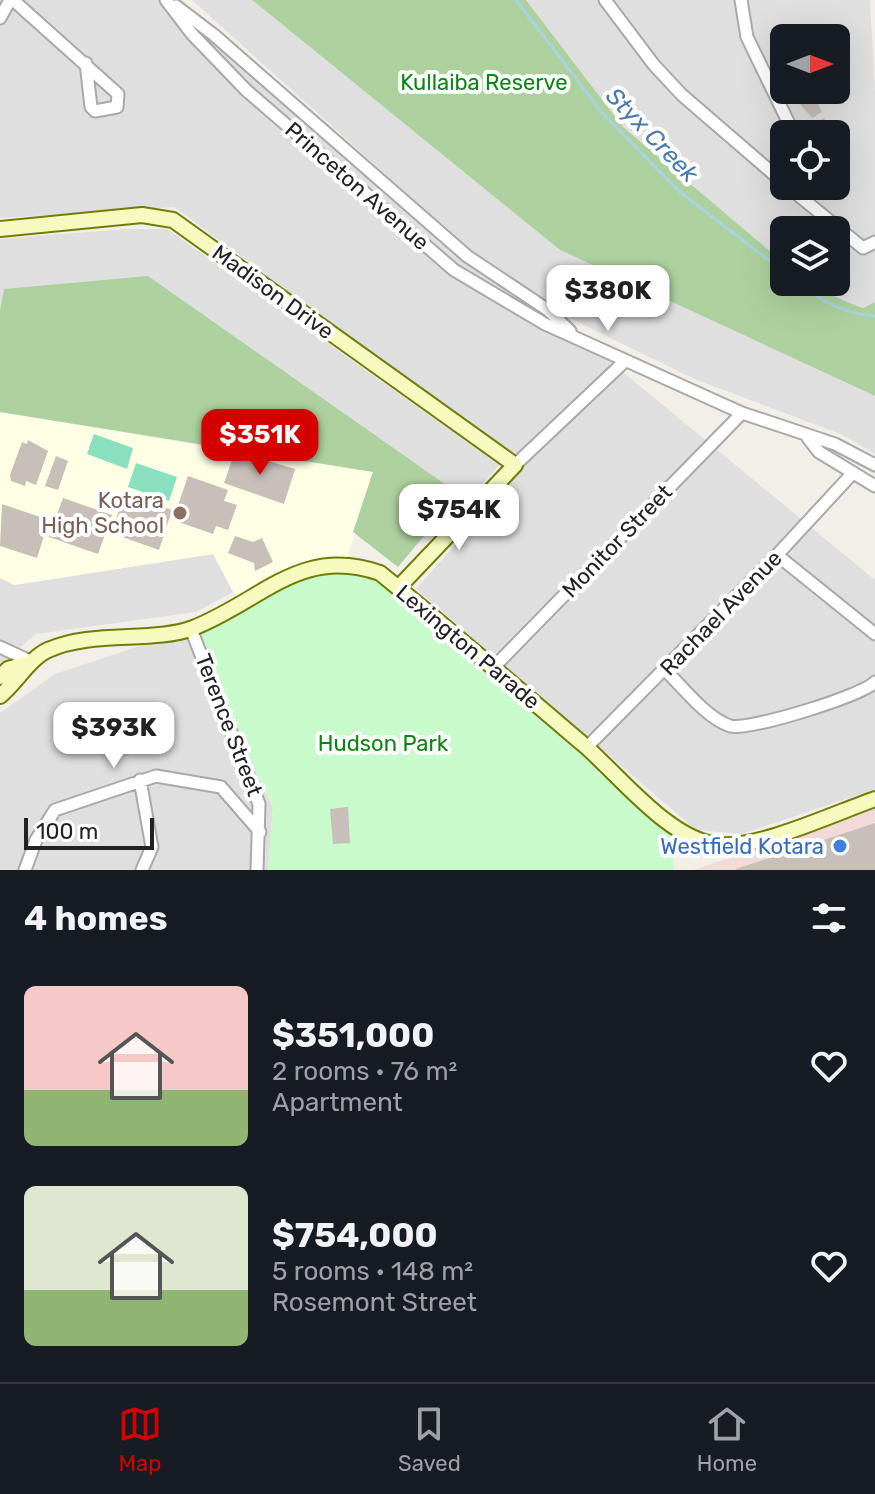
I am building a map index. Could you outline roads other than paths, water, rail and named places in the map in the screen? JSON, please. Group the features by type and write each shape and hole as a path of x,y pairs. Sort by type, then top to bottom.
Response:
{"main road":[{"name":"Madison Drive","path":"0,229 142,215 173,220 515,465"},
{"path":"398,588 515,465"},
{"name":"Lexington Parade","path":"0,696 19,681 43,652 76,642 191,629 305,570 328,563 355,565 380,573 587,747 671,824 707,843 746,843 875,799"},
{"name":"Lexington Parade","path":"0,677 8,669 32,662"}],"street":[{"path":"0,18 11,0 86,63"},
{"name":"Princeton Avenue","path":"167,0 214,35 467,256 548,310 576,337"},
{"name":"Princeton Avenue","path":"167,0 192,34 246,90 454,270 545,324 742,413 835,444 875,465"},
{"path":"605,0 654,65 682,95 770,171"},
{"path":"741,0 747,37 787,120"},
{"path":"804,200 863,248 875,242"},
{"path":"515,465 625,361"},
{"name":"Monitor Street","path":"492,669 742,413"},
{"name":"Princeton Avenue","path":"807,437 819,452 851,475 875,486"},
{"name":"Rachael Avenue","path":"587,747 777,555 851,475"},
{"path":"777,555 875,634"},
{"name":"Terence Street","path":"191,629 259,804 257,870"},
{"path":"0,647 32,662"},
{"path":"665,670 721,722 742,728 874,685"},
{"path":"25,870 36,840 55,810 156,776 221,787 260,832"},
{"path":"140,780 152,847 142,870"}],"waterway":[{"name":"Styx Creek","path":"516,0 603,114 680,192 770,261"},
{"name":"Styx Creek","path":"817,296 853,313 875,316"}],"place":[{"name":"Kotara High School","path":"180,513"},
{"name":"Westfield Kotara","path":"840,846"}],"park label":[{"name":"Kullaiba Reserve","path":"484,82"},
{"name":"Hudson Park","path":"383,743"}]}
